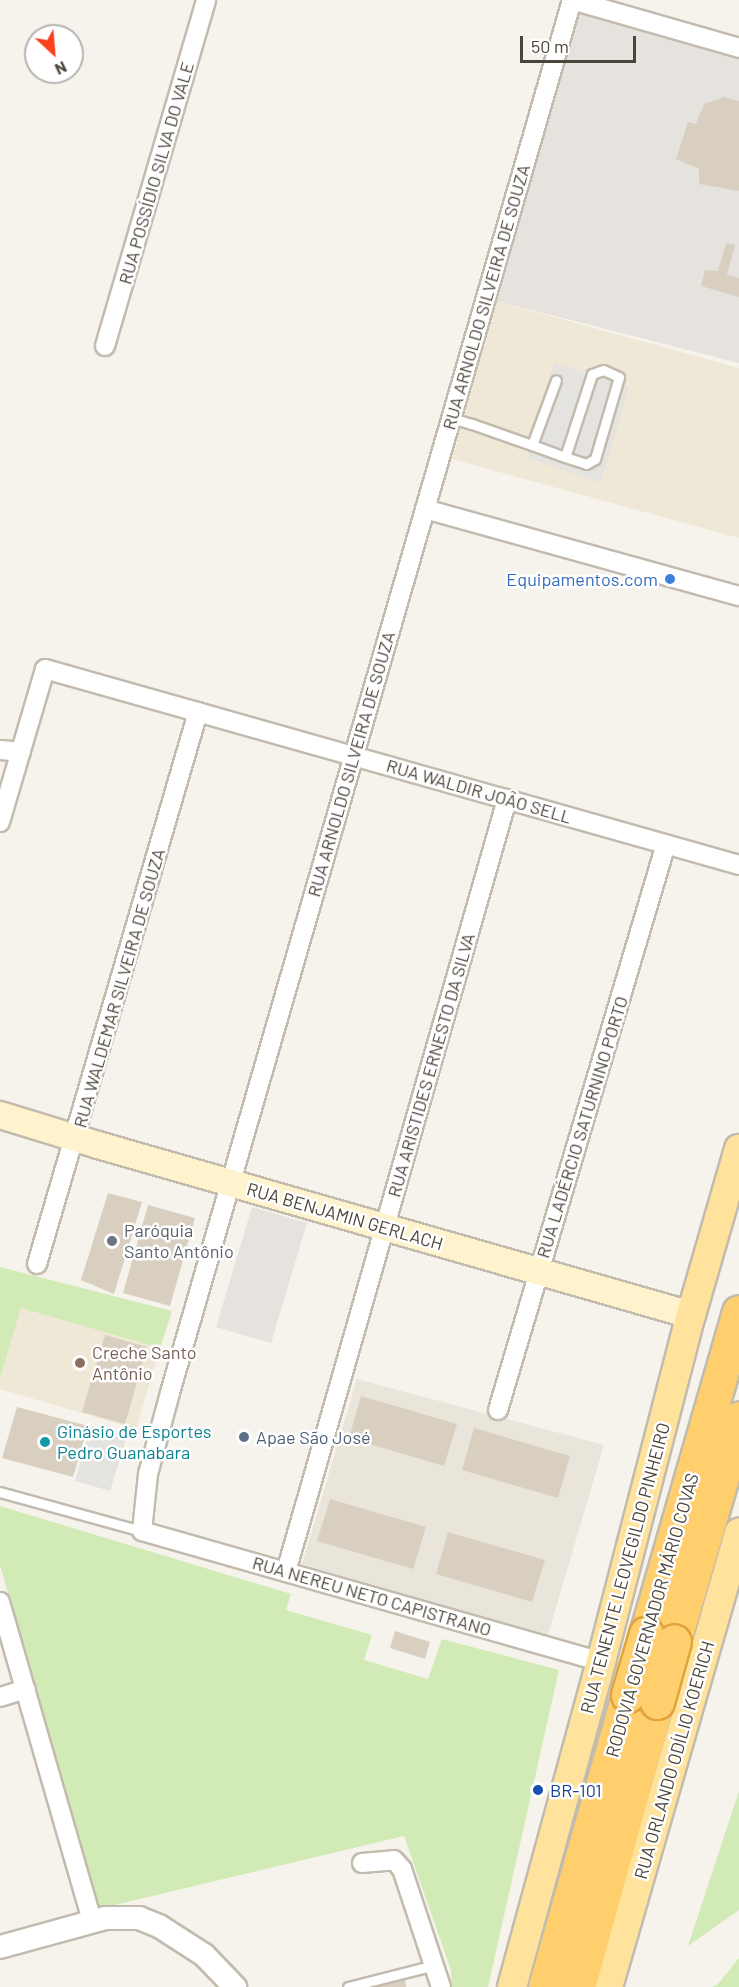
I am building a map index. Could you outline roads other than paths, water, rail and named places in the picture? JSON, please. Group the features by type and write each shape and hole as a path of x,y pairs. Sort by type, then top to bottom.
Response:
{"highway":[{"name":"RODOVIA GOVERNADOR MÁRIO COVAS","path":"578,1987 643,1698 739,1312"},
{"name":"RODOVIA GOVERNADOR MÁRIO COVAS","path":"660,1637 739,1418"},
{"name":"RODOVIA GOVERNADOR MÁRIO COVAS","path":"545,1987 643,1698"}],"main road":[{"name":"RUA BENJAMIN GERLACH","path":"0,1114 75,1138 691,1315"},
{"name":"RUA TENENTE LEOVEGILDO PINHEIRO","path":"512,1987 601,1662 691,1315 739,1149"},
{"name":"RUA ORLANDO ODÍLIO KOERICH","path":"608,1987 739,1532"},
{"path":"601,1662 695,1688"}],"street":[{"name":"RUA POSSÍDIO SILVA DO VALE","path":"105,346 206,0"},
{"path":"572,0 739,48"},
{"name":"RUA ARNOLDO SILVEIRA DE SOUZA","path":"142,1531 148,1474 572,0"},
{"path":"424,509 739,596"},
{"name":"RUA WALDIR JOÃO SELL","path":"21,752 45,669 739,865"},
{"name":"RUA WALDEMAR SILVEIRA DE SOUZA","path":"37,1264 198,712"},
{"path":"0,750 21,752 0,822"},
{"name":"RUA ARISTIDES ERNESTO DA SILVA","path":"286,1572 507,799"},
{"name":"RUA LADÉRCIO SATURNINO PORTO","path":"498,1410 666,844"},
{"name":"RUA NEREU NETO CAPISTRANO","path":"142,1531 601,1662"},
{"path":"0,1602 92,1921"},
{"path":"0,1697 26,1689"},
{"path":"362,1863 394,1860 398,1863 441,1987"},
{"path":"0,1947 92,1921 128,1917 159,1926 215,1964 235,1987"}],"lane":[{"path":"451,418 586,464 595,459 619,377 603,370 592,374 565,456"},
{"path":"532,445 556,380"},
{"path":"0,1492 142,1531"},
{"path":"348,1987 434,1965"}],"place":[{"name":"Equipamentos.com","path":"670,579"},
{"name":"Paróquia Santo Antônio","path":"112,1241"},
{"name":"Creche Santo Antônio","path":"80,1363"},
{"name":"Apae São José","path":"244,1437"},
{"name":"Ginásio de Esportes Pedro Guanabara","path":"45,1442"},
{"name":"BR-101","path":"538,1790"}]}
